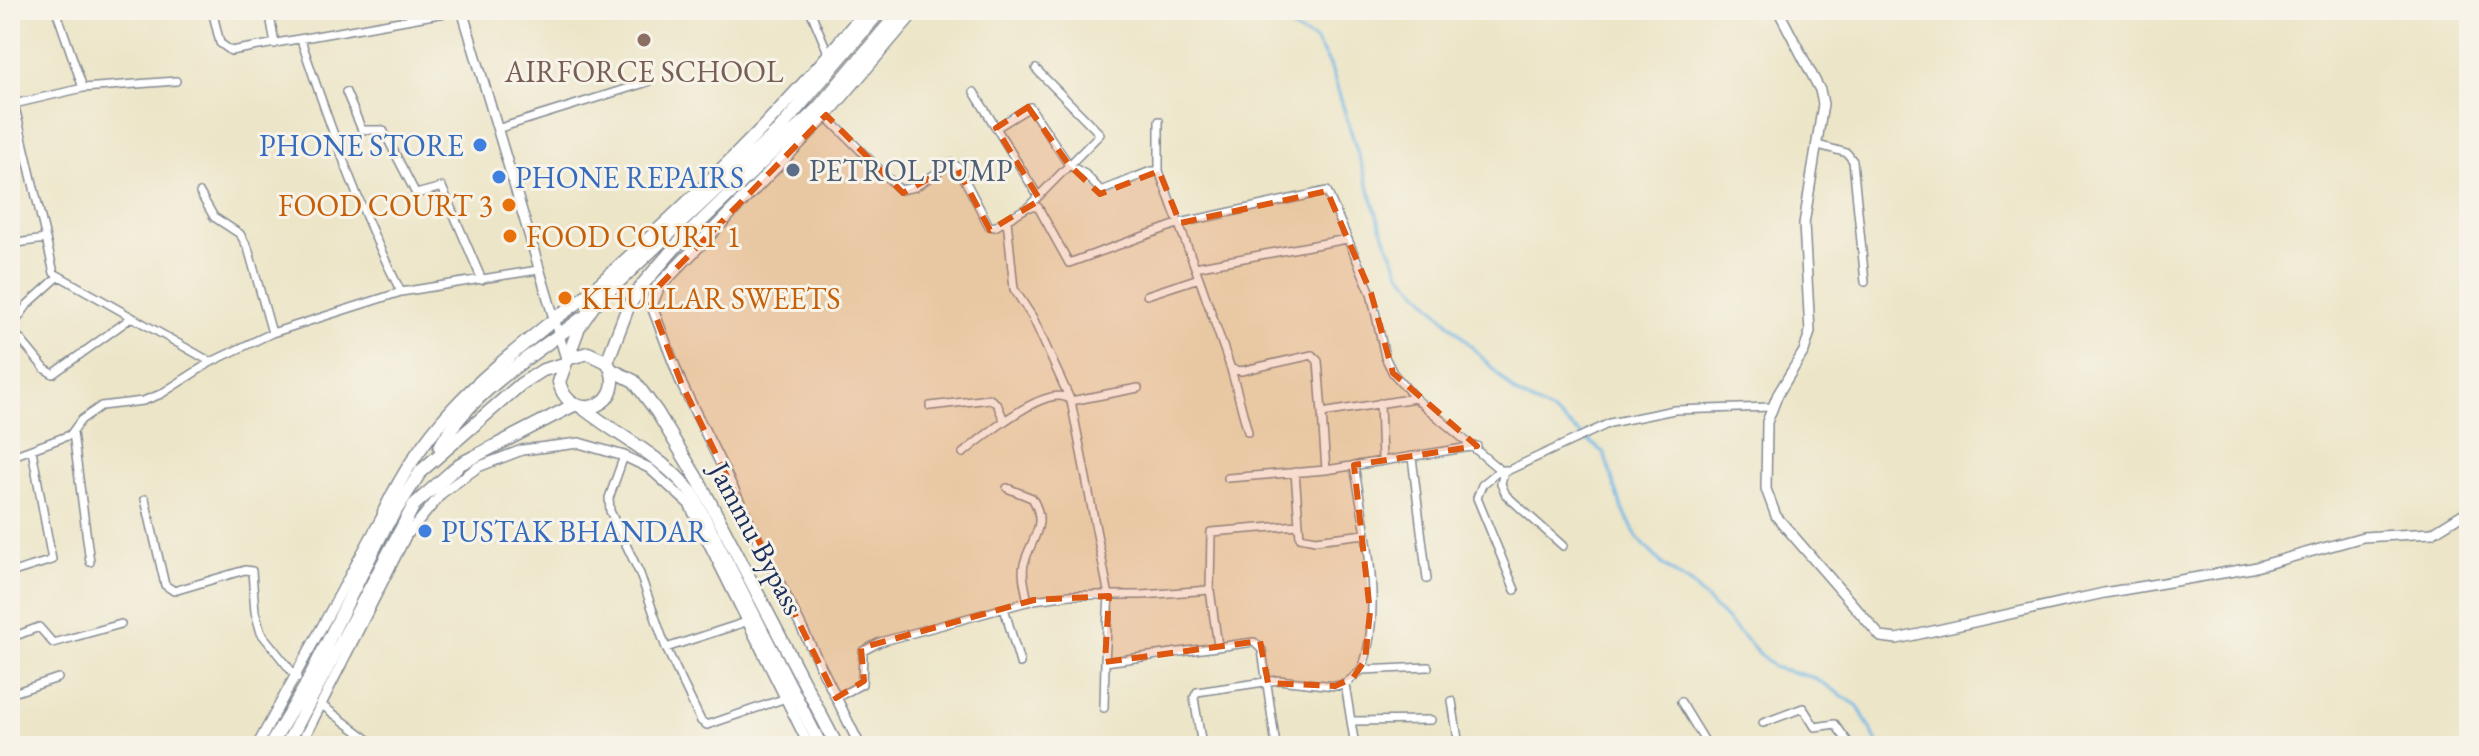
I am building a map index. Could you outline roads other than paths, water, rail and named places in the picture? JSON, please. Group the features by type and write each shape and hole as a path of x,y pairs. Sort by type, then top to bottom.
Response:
{"highway":[{"path":"832,62 866,10"},
{"path":"384,512 422,443 452,406 591,292 814,82 881,10"},
{"path":"270,746 404,494 434,456 450,426 467,408 585,316 784,134 822,112 901,10"},
{"path":"651,304 658,287 759,183 915,10"},
{"path":"784,134 814,82"},
{"path":"710,180 759,183"},
{"path":"286,746 414,505 460,464 578,406 601,404 608,397 612,389 610,366 628,307 643,284 735,182"},
{"path":"578,406 561,391 560,373 585,316"},
{"path":"434,456 534,375 588,353 610,366"},
{"name":"Jammu Bypass","path":"610,366 634,381 657,412 701,485 837,746"},
{"name":"Jammu Bypass","path":"578,406 621,438 670,468 691,492 821,746"}],"street":[{"path":"56,10 83,88"},
{"path":"212,10 220,43 225,49 240,51 462,10 500,128 538,270 567,361"},
{"path":"269,10 275,44"},
{"path":"810,10 832,62"},
{"path":"1778,10 1820,90 1823,112 1803,235 1810,332 1804,351 1772,407 1764,452 1770,503 1785,527 1885,639 2104,593 2252,568 2363,537 2432,533 2469,510"},
{"path":"301,40 380,252 401,292"},
{"path":"1028,207 1069,165 1097,142 1100,134 1036,69"},
{"path":"14,104 83,88 176,81"},
{"path":"500,128 648,82"},
{"path":"10,86 51,268 58,277 211,362"},
{"path":"346,92 362,130 383,130 416,194 442,187 482,280"},
{"path":"974,92 1038,196"},
{"path":"996,128 1030,107 1069,165 1085,174 1101,191 1159,171"},
{"path":"822,112 900,190 910,190 955,164 989,226 1034,205 1041,210 1069,263 1180,223 1327,191 1371,293 1388,365 1415,398 1477,446 1502,470"},
{"path":"1159,121 1159,171 1231,369 1248,432"},
{"path":"1818,145 1847,153 1853,161 1865,282"},
{"path":"10,153 24,149"},
{"path":"200,193 214,217 240,234 248,248 272,333"},
{"path":"1007,220 1014,289 1033,318 1070,399 1109,596 1104,708"},
{"path":"10,244 45,239"},
{"path":"1195,267 1347,239"},
{"path":"10,457 73,433 81,420 101,406 152,398 211,362 272,333 401,292 538,270"},
{"path":"58,277 28,304 11,329 45,369 53,374 131,318"},
{"path":"1147,295 1199,278"},
{"path":"651,304 682,385 860,746"},
{"path":"1231,369 1241,371 1312,355 1318,361 1326,470"},
{"path":"963,453 1004,420 1028,406 1138,388"},
{"path":"1322,413 1415,398"},
{"path":"930,406 990,399 997,404 1004,420"},
{"path":"1380,403 1382,461"},
{"path":"1515,590 1477,498 1482,485 1502,470 1588,431 1674,410 1772,407"},
{"path":"73,433 90,562"},
{"path":"300,746 409,533 442,493 501,456 579,443 624,456 649,468 689,504 809,746"},
{"path":"1228,478 1326,470 1477,446"},
{"path":"10,573 52,560 32,450"},
{"path":"624,456 608,504 640,574 666,648 703,724 786,698"},
{"path":"1412,457 1427,579"},
{"path":"1354,465 1365,534 1370,612 1362,670"},
{"path":"1502,470 1501,484 1506,495 1563,546"},
{"path":"1295,472 1299,535 1305,539 1365,534"},
{"path":"1007,488 1032,498 1038,511 1040,531 1023,567 1028,602"},
{"path":"257,746 297,678 384,512 404,494"},
{"path":"145,499 169,590 252,571 255,612 261,633 297,678"},
{"path":"409,533 414,505"},
{"path":"1218,646 1210,590 1213,578 1208,543 1211,532 1298,525"},
{"path":"836,698 862,684 863,651 870,645 1004,608 1070,595 1210,590"},
{"path":"1004,608 1020,663"},
{"path":"666,648 749,621"},
{"path":"10,638 39,627 53,643 121,624"},
{"path":"1105,662 1218,646 1259,645 1268,683 1276,746"},
{"path":"1202,746 1195,694 1288,680 1345,684 1362,670 1428,667"},
{"path":"10,694 58,678"},
{"path":"1345,684 1355,746"},
{"path":"1452,701 1459,746"},
{"path":"1681,702 1708,746"},
{"path":"323,706 377,746"},
{"path":"1763,723 1803,708 1815,727 1835,724 1851,746"},
{"path":"1353,721 1431,720"}],"waterway":[{"path":"1284,10 1291,28 1315,40 1330,65 1382,230 1400,272 1517,394 1554,413 1604,453 1622,508 1637,537 1663,565 1693,586 1773,667 1815,678 1858,706 1879,746"}],"place":[{"name":"AIRFORCE SCHOOL","path":"644,40"},
{"name":"PHONE STORE","path":"480,145"},
{"name":"PETROL PUMP","path":"793,170"},
{"name":"PHONE REPAIRS","path":"499,177"},
{"name":"FOOD COURT 3","path":"509,205"},
{"name":"FOOD COURT 1","path":"510,236"},
{"name":"KHULLAR SWEETS","path":"565,298"},
{"name":"PUSTAK BHANDAR","path":"425,531"}]}
